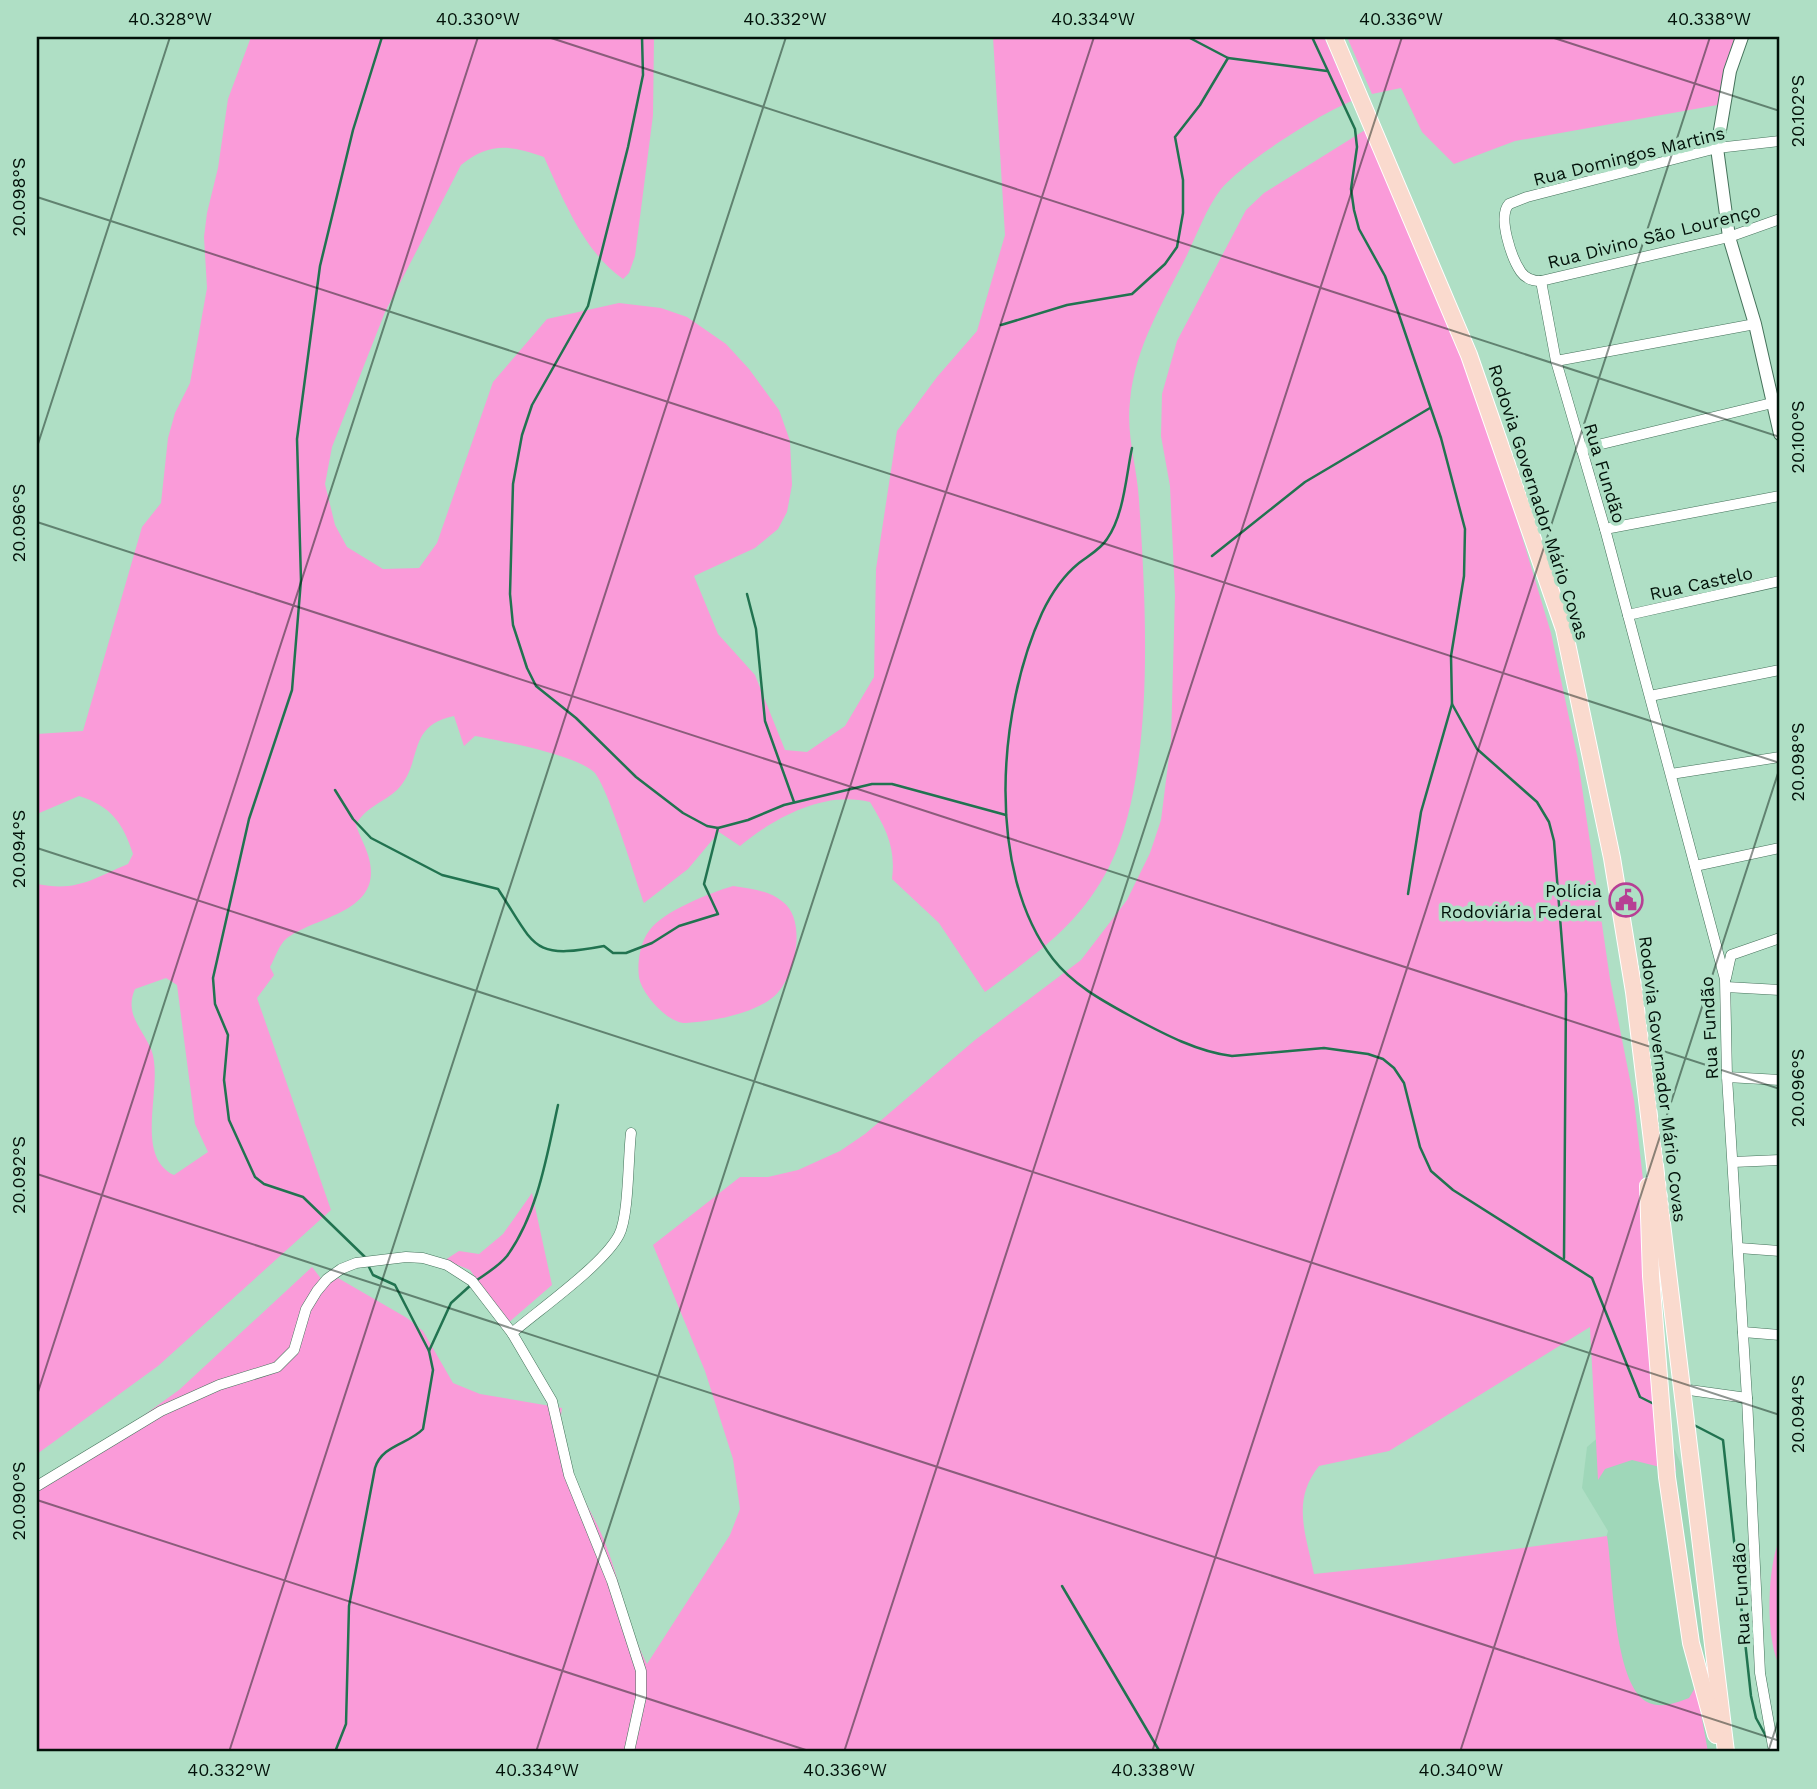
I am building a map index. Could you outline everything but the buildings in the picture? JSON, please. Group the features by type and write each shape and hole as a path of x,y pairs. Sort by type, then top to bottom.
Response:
{"main road":[{"name":"Rodovia Governador Mário Covas","path":"1334,37 1469,355 1564,629 1612,858 1645,1071 1726,1752"},
{"path":"1645,1071 1651,1276 1667,1477 1691,1643 1721,1752"},
{"path":"1660,1364 1668,1414 1691,1466"}],"street":[{"path":"1742,37 1730,71 1717,148 1729,237 1777,402 1780,434"},
{"name":"Rua Domingos Martins","path":"1538,281 1521,272 1503,219 1509,204 1717,148 1780,141"},
{"name":"Rua Divino São Lourenço","path":"1538,281 1729,237 1780,219"},
{"name":"Rua Fundão","path":"1538,281 1556,361 1605,529 1726,983 1727,1077 1739,1248 1760,1673 1774,1752"},
{"path":"1556,361 1755,324"},
{"path":"1581,449 1777,402"},
{"path":"1605,529 1780,496"},
{"name":"Rua Castelo","path":"1628,615 1780,581"},
{"path":"1650,696 1780,670"},
{"path":"1671,774 1780,757"},
{"path":"1695,866 1780,848"},
{"path":"1780,938 1731,955 1726,983 1780,990"},
{"path":"1727,1077 1780,1080"},
{"path":"512,1333 590,1268 618,1236 622,1226 631,1133"},
{"path":"1733,1162 1780,1160"},
{"path":"1739,1248 1780,1251"},
{"path":"37,1486 161,1411 219,1385 277,1367 294,1350 306,1309 317,1291 327,1279 356,1263 406,1257 447,1265 472,1281 512,1333 552,1401 569,1475 631,1636 642,1687 629,1752"},
{"path":"1743,1332 1780,1335"},
{"path":"1682,1389 1747,1398"}],"shaded area":[{"path":"251,37 654,37 653,115 635,256 629,273 623,279 609,268 586,240 544,157 521,150 501,148 481,152 471,158 461,165 385,312 332,447 325,484 335,525 347,547 383,569 419,568 437,543 493,382 547,319 619,303 661,308 687,317 726,344 749,369 779,410 790,441 792,485 787,512 778,529 755,548 694,576 718,634 755,675 785,750 807,752 845,726 874,677 876,569 897,431 937,377 977,331 1005,235 993,37 1324,37 1352,101 1321,116 1283,140 1221,189 1207,212 1144,343 1133,381 1129,414 1139,500 1144,588 1141,736 1135,783 1125,827 1110,865 1098,886 1071,921 985,992 939,923 892,879 891,848 881,821 870,802 853,799 818,803 800,809 768,826 740,846 719,832 688,869 644,903 614,813 594,772 555,754 487,738 475,736 464,746 454,716 439,721 428,728 422,737 405,779 397,790 369,809 356,825 368,855 371,874 367,889 358,901 345,910 286,939 270,967 274,975 257,998 331,1210 158,1366 37,1454 37,884 63,886 84,883 128,864 133,854 125,833 114,817 90,800 79,796 37,814 37,734 83,731 142,527 161,503 168,438 175,413 190,383 207,288 204,237 228,99","holes":["166,978 177,985 195,1124 208,1152 174,1175 162,1165 155,1152 152,1136 154,1064 151,1049 133,1013 132,998 135,989"]},
{"path":"1347,37 1745,37 1723,104 1515,141 1454,164 1422,132 1401,88 1372,94"},
{"path":"1365,130 1453,326 1495,447 1551,633 1578,760 1610,979 1634,1100 1676,1471 1632,1460 1605,1469 1598,1480 1590,1327 1389,1451 1319,1466 1310,1479 1303,1505 1307,1545 1314,1574 1401,1565 1607,1536 1616,1626 1627,1674 1636,1691 1647,1702 1658,1705 1689,1698 1696,1686 1708,1752 37,1752 37,1492 179,1390 312,1267 326,1285 338,1278 407,1318 423,1331 453,1383 480,1394 562,1408 561,1428 568,1463 600,1530 635,1637 647,1664 730,1535 740,1509 733,1459 705,1371 653,1245 740,1177 768,1177 798,1170 840,1151 865,1134 975,1040 1081,960 1127,900 1150,853 1161,820 1171,741 1175,595 1170,486 1161,436 1162,394 1177,341 1246,210 1264,193"},
{"path":"733,886 772,895 791,911 797,936 796,951 787,978 772,998 753,1009 719,1019 679,1022 656,1006 641,984 638,966 643,941 656,924 676,910"},
{"path":"532,1193 552,1285 508,1323 470,1270 445,1260 459,1251 479,1254 503,1234"},
{"path":"1614,1424 1672,1443 1683,1469 1718,1752 1659,1752 1625,1709 1595,1576 1608,1531 1582,1488 1587,1447"},
{"path":"1780,1539 1780,1666 1772,1640 1770,1584"}],"waterway":[{"path":"367,1259 303,1197 264,1184 255,1177 229,1120 224,1080 228,1035 215,1004 213,978 249,819 292,690 301,580 297,439 320,266 353,130 382,37"},
{"path":"642,37 643,75 588,306 532,405 522,435 513,484 510,594 513,625 527,668 536,686 576,718 636,777 683,813 707,826 718,828 748,820 784,805 872,784 892,784 1006,815"},
{"path":"1188,37 1228,58 1327,71"},
{"path":"1312,37 1355,129 1357,147 1351,189 1359,229 1385,276 1397,309 1441,438 1465,529 1464,576 1451,656 1452,704 1477,749 1537,802 1549,822 1554,841 1566,994 1564,1258"},
{"path":"1001,325 1067,305 1132,294 1165,264 1177,247 1183,213 1183,180 1175,137 1200,105 1228,58"},
{"path":"1212,556 1305,482 1430,408"},
{"path":"1132,448 1124,495 1113,529 1101,546 1068,574 1049,599 1027,652 1016,695 1008,741 1008,836 1016,881 1031,923 1053,959 1080,985 1134,1018 1194,1046 1232,1056 1324,1048 1368,1054 1383,1059 1394,1068 1404,1083 1420,1147 1431,1171 1453,1190 1592,1278 1640,1397 1654,1404"},
{"path":"747,594 756,629 765,721 794,802"},
{"path":"1408,894 1421,812 1452,704"},
{"path":"335,790 353,819 371,838 442,875 498,889 520,924 538,945 562,951 604,946 613,953 626,953 652,943 679,926 718,914 704,884 718,828"},
{"path":"477,1280 497,1266 518,1239 540,1183 558,1105"},
{"path":"335,1752 346,1724 349,1606 375,1468 383,1454 423,1429 433,1370 429,1351 395,1285 373,1275 368,1265"},
{"path":"429,1351 451,1303 472,1284"},
{"path":"1694,1425 1723,1440 1751,1696 1756,1718 1767,1738"},
{"path":"1062,1586 1160,1752"}],"place":[{"name":"Polícia Rodoviária Federal","path":"1626,900"}]}
